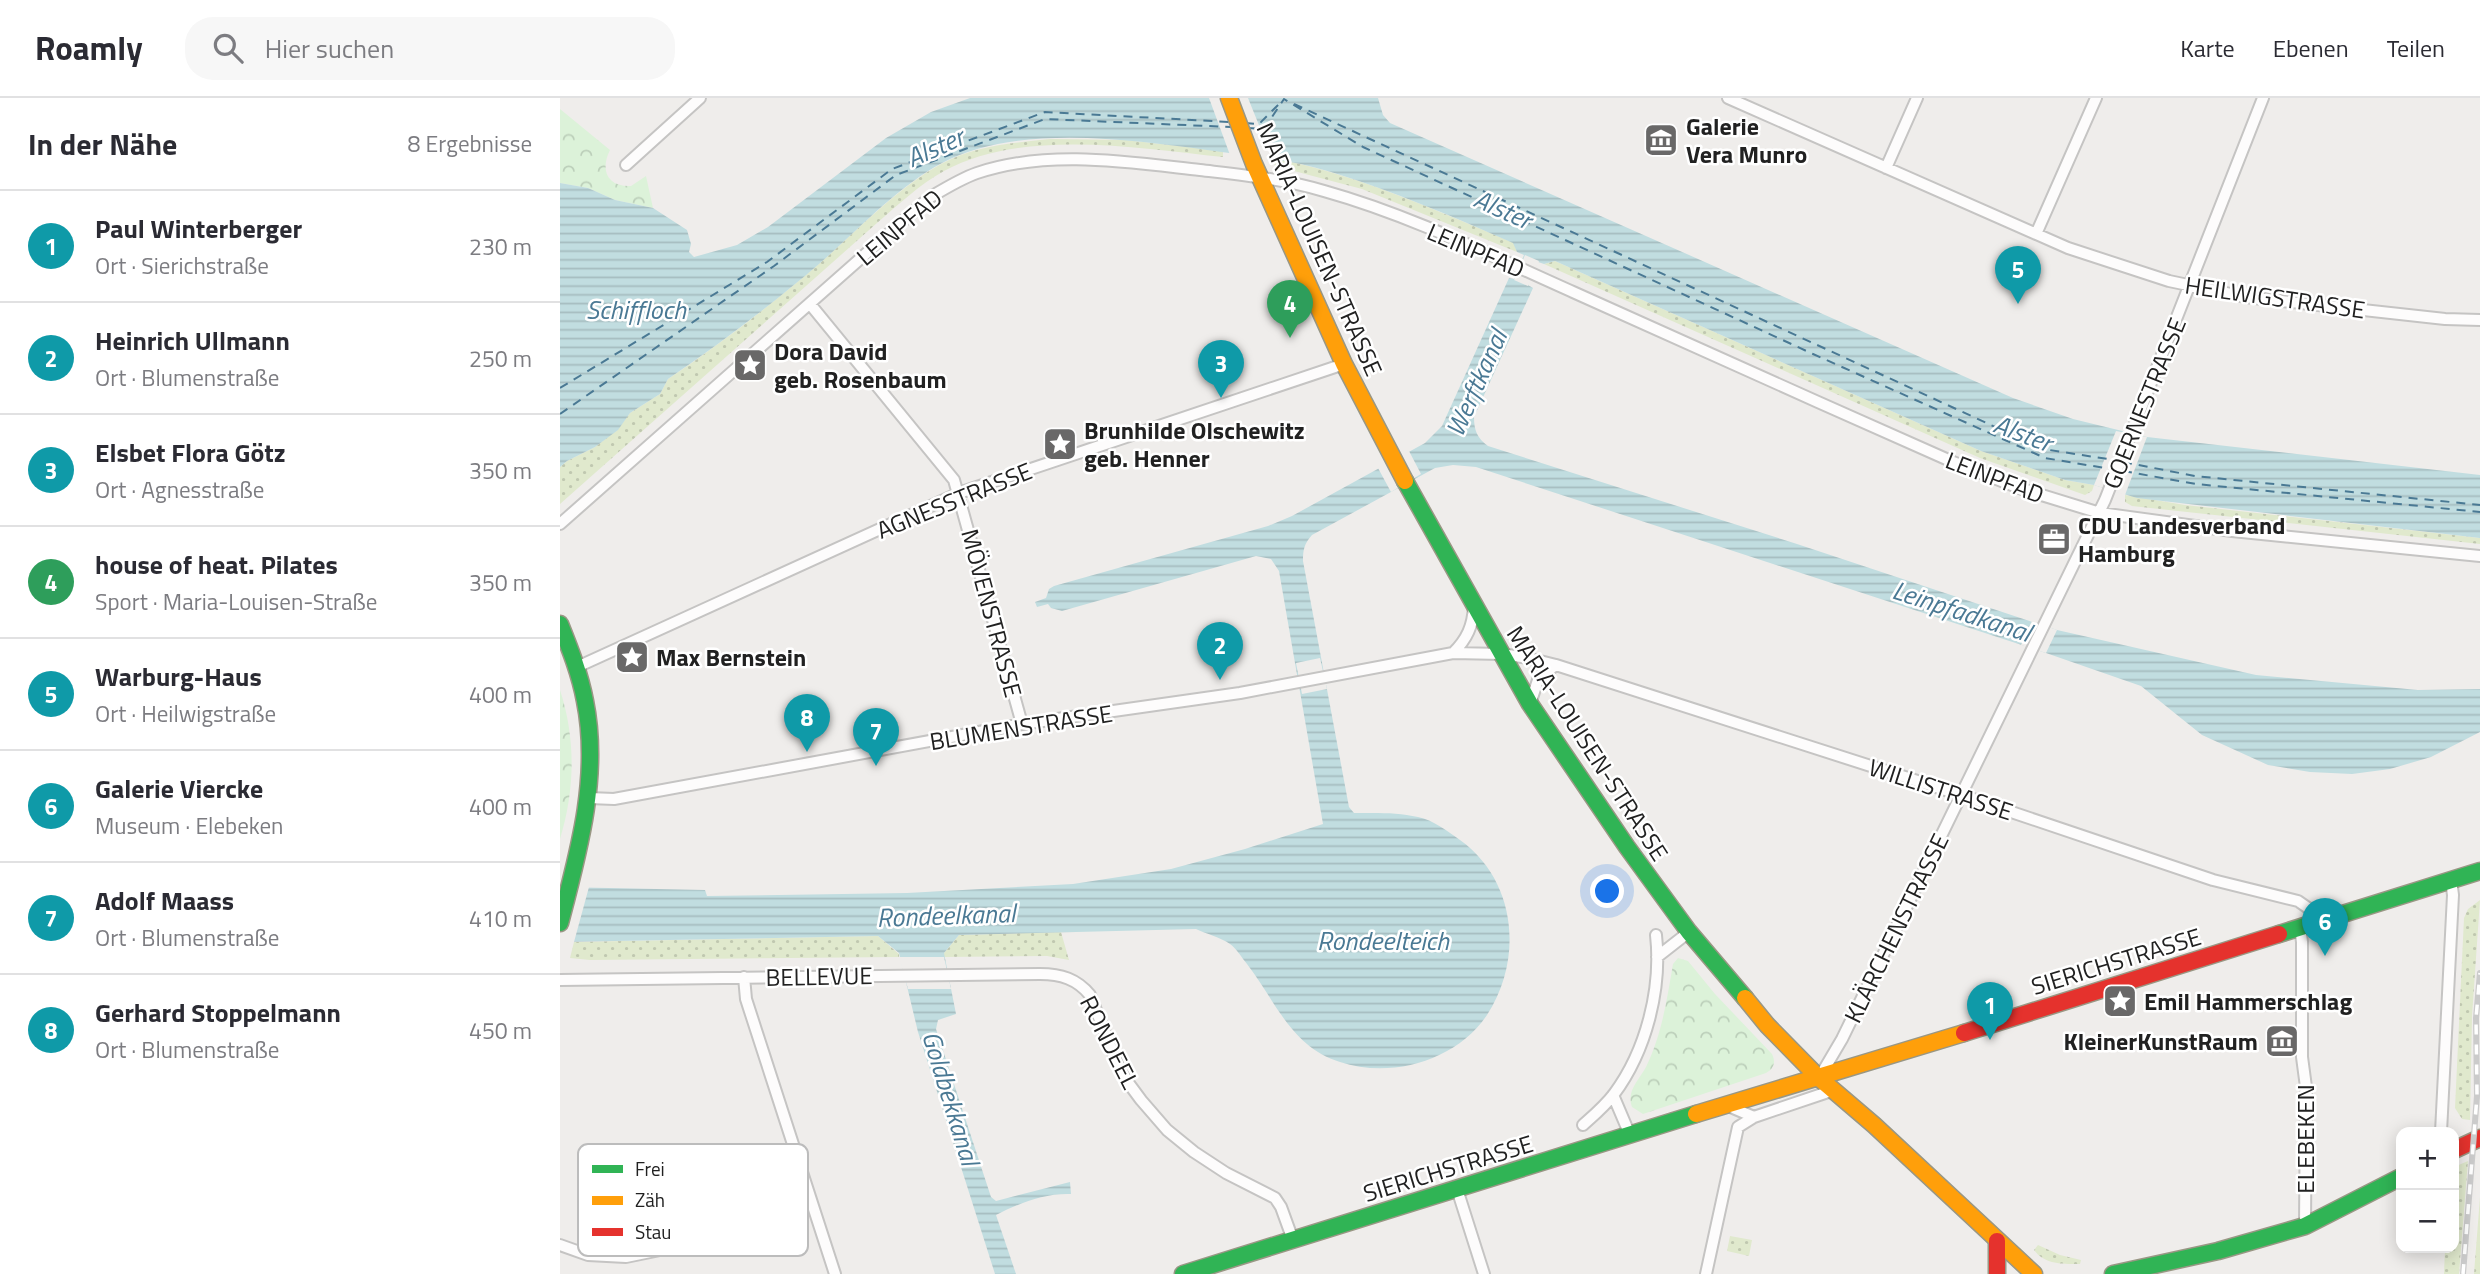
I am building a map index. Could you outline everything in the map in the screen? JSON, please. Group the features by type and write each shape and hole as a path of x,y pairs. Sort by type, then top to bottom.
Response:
{"main road":[{"name":"MARIA-LOUISEN-STRASSE","path":"1229,98 1251,157 1345,364 1393,460 1530,704 1648,877 1743,1000 1819,1078 2034,1274"},
{"path":"560,624 577,667 590,736 589,797 583,834 560,923"},
{"name":"SIERICHSTRASSE","path":"1183,1274 2480,871"},
{"path":"2459,1148 2480,1138"},
{"path":"2113,1274 2218,1251 2305,1226 2396,1180"},
{"path":"1997,1241 1997,1274"}],"street":[{"path":"626,165 700,98"},
{"name":"HEILWIGSTRASSE","path":"1728,98 2036,234 2096,258 2190,286 2247,297 2445,319 2480,320"},
{"path":"1886,168 1917,98"},
{"path":"2036,234 2096,98"},
{"name":"GOERNESTRASSE","path":"2100,513 2263,98"},
{"name":"LEINPFAD","path":"560,524 929,198 976,173 1025,163 1110,161 1261,178 1324,190 1350,199 1519,268 1953,462 2022,489 2100,513 2232,531 2480,556"},
{"name":"MÖVENSTRASSE","path":"810,304 945,466 959,493 1023,724"},
{"name":"AGNESSTRASSE","path":"577,667 959,493 1345,364"},
{"name":"KLÄRCHENSTRASSE","path":"1819,1078 1842,1039 2100,513"},
{"path":"1453,653 1470,631 1474,605"},
{"name":"BLUMENSTRASSE","path":"589,797 614,799 1023,724 1240,693 1453,653 1502,654"},
{"name":"WILLISTRASSE","path":"1502,654 1556,666 1962,795 2213,880 2298,901 2311,910 2316,922"},
{"path":"1530,704 1539,677 1556,666"},
{"path":"2441,1127 2453,895 2451,880"},
{"name":"ELEBEKEN","path":"2300,927 2302,1058 2306,1087 2305,1226"},
{"path":"1657,957 1689,933"},
{"path":"1583,1125 1613,1095 1634,1058 1645,1030 1653,994 1657,957 1656,935"},
{"name":"BELLEVUE","path":"560,979 1050,974 1076,982"},
{"path":"744,977 746,999 793,1144"},
{"name":"RONDEEL","path":"1076,982 1090,995 1121,1073 1140,1100 1167,1130 1194,1152 1234,1178 1272,1196 1280,1205 1293,1240"},
{"path":"1706,1274 1735,1133 1742,1123 1754,1116 1834,1090"},
{"path":"1613,1095 1630,1135"},
{"path":"1726,1105 1754,1116"},
{"path":"1457,1188 1484,1274"},
{"path":"808,1192 835,1274"},
{"path":"560,1245 578,1251"},
{"path":"607,1256 631,1256"}],"green space":[{"path":"560,109 610,150 606,170 616,184 631,186 646,176 653,208 615,200 588,188 560,183"},
{"path":"1050,139 1126,140 1223,151 1223,157 1118,146 1045,145 1009,149 975,158 944,171 893,209 560,504 560,467 595,447 617,430 630,413 660,394 668,379 784,293 909,185 941,164 967,153 994,146"},
{"path":"1273,158 1335,173 1395,194 1514,243 1517,252 1362,189 1275,166"},
{"path":"1555,261 1981,451 2065,480 2094,485 2092,491 2085,495 1980,458 1544,264"},
{"path":"2125,495 2185,505 2480,538 2480,544 2132,506 2125,502"},
{"path":"560,690 569,727 572,764 569,802 560,839"},
{"path":"2480,900 2472,1016 2470,1120 2462,1119 2455,1108 2464,918 2468,909"},
{"path":"1061,932 1069,960 1047,956 944,957 944,953 959,935"},
{"path":"878,936 899,954 899,957 570,958 574,942"},
{"path":"1678,958 1688,961 1772,1054 1773,1065 1766,1073 1643,1114 1632,1107 1631,1096 1656,1042 1673,964"},
{"path":"2468,1161 2459,1274 2444,1274 2445,1253 2459,1253 2459,1165"},
{"path":"2480,1197 2480,1274 2474,1274"},
{"path":"1730,1236 1752,1240 1749,1256 1727,1251"},
{"path":"2038,1245 2060,1255 2081,1260 2080,1264 2061,1264 2043,1259 2034,1250"}],"water":[{"path":"970,98 1378,98 1383,115 1390,123 2013,398 2073,419 2147,437 2480,475 2480,538 2137,498 2094,485 2065,480 1981,451 1555,261 1544,264 1538,262 1528,285 1533,288 1474,417 1477,433 1488,446 2057,630 2256,675 2418,690 2480,689 2480,732 2431,757 2390,769 2352,774 2310,772 2268,765 2202,735 2141,686 1476,467 1453,465 1435,468 1312,535 1304,547 1303,561 1349,807 1354,813 1410,815 1440,826 1479,857 1493,876 1503,898 1508,921 1506,969 1499,993 1487,1015 1474,1031 1440,1055 1401,1067 1360,1067 1323,1055 1309,1045 1296,1034 1234,948 1222,939 1196,929 959,935 944,953 956,1014 938,1020 936,1029 991,1197 996,1201 1070,1182 1071,1194 1032,1200 996,1215 1016,1274 995,1274 918,1032 899,953 878,936 560,942 560,887 705,890 707,896 907,893 1073,884 1171,869 1323,824 1279,571 1271,559 1256,556 1062,611 1051,608 1048,604 1037,607 1035,602 1046,598 1049,589 1054,586 1268,526 1292,516 1425,443 1442,426 1509,278 1514,279 1524,255 1517,252 1513,243 1423,205 1354,179 1300,164 1108,139 1037,139 1003,143 971,151 942,163 909,184 783,294 668,379 660,394 630,413 618,430 560,467 560,183 588,188 615,200 653,208 687,230 691,244 689,252 694,257 737,245 768,227 886,138 931,112"}],"pier":[{"path":"1209,98 1248,98 1273,160 1230,155"},
{"path":"1525,255 1539,261 1528,286 1514,280"},
{"path":"2116,431 2147,437 2125,495 2094,485"},
{"path":"1409,451 1421,474 1391,492 1378,468"},
{"path":"2032,621 2057,630 2046,653 2021,645"},
{"path":"1320,658 1327,689 1302,694 1296,663"},
{"path":"560,887 589,887 574,942 560,942"},
{"path":"899,957 944,957 951,989 908,989"}],"ferry route":[{"path":"1247,128 1264,129 1284,99 1363,147 2045,458 2111,469"},
{"path":"1245,123 1259,124 1280,103"},
{"path":"1294,104 2043,449 2114,460"},
{"path":"560,388 767,262 892,169 1045,112 1229,122"},
{"path":"560,414 774,266 896,175 1045,119 1231,127"},
{"path":"2123,462 2195,476 2480,505"},
{"path":"2123,471 2196,484 2480,512"}],"railway":[{"path":"2463,1274 2477,1096 2476,1018 2480,973"}],"traffic: fast":[{"path":"1405,481 1530,704 1627,847 1689,932 1745,998"},
{"path":"560,624 583,691 590,757 589,785 580,841 560,923"},
{"path":"2279,934 2480,871"},
{"path":"1183,1274 1696,1114"},
{"path":"2113,1274 2218,1251 2305,1226 2396,1180"}],"traffic: slow":[{"path":"1229,98 1254,164 1344,364 1405,481"},
{"path":"1745,998 1767,1025 1819,1078 1874,1125 2034,1274"},
{"path":"1696,1114 1964,1033"}],"traffic: jam":[{"path":"1964,1033 2279,934"},
{"path":"2459,1148 2480,1138"},
{"path":"1997,1241 1997,1274"}],"place":[{"name":"Galerie Vera Munro","path":"1661,140"},
{"name":"Warburg-Haus","path":"2018,304"},
{"name":"house of heat. Pilates","path":"1290,338"},
{"name":"Dora David geb. Rosenbaum","path":"750,365"},
{"name":"Elsbet Flora Götz","path":"1221,398"},
{"name":"Brunhilde Olschewitz geb. Henner","path":"1060,444"},
{"name":"CDU Landesverband Hamburg","path":"2054,539"},
{"name":"Max Bernstein","path":"632,657"},
{"name":"Heinrich Ullmann","path":"1220,680"},
{"name":"Gerhard Stoppelmann","path":"807,752"},
{"name":"Adolf Maass","path":"876,766"},
{"name":"Galerie Viercke","path":"2325,956"},
{"name":"Emil Hammerschlag","path":"2120,1001"},
{"name":"Paul Winterberger","path":"1990,1040"},
{"name":"KleinerKunstRaum","path":"2282,1041"}],"water label":[{"name":"Alster","path":"935,147"},
{"name":"Alster","path":"1503,209"},
{"name":"Schiffloch","path":"636,309"},
{"name":"Werftkanal","path":"1476,383"},
{"name":"Alster","path":"2023,433"},
{"name":"Leinpfadkanal","path":"1962,611"},
{"name":"Rondeelkanal","path":"946,915"},
{"name":"Rondeelteich","path":"1383,940"},
{"name":"Goldbekkanal","path":"951,1098"}]}
